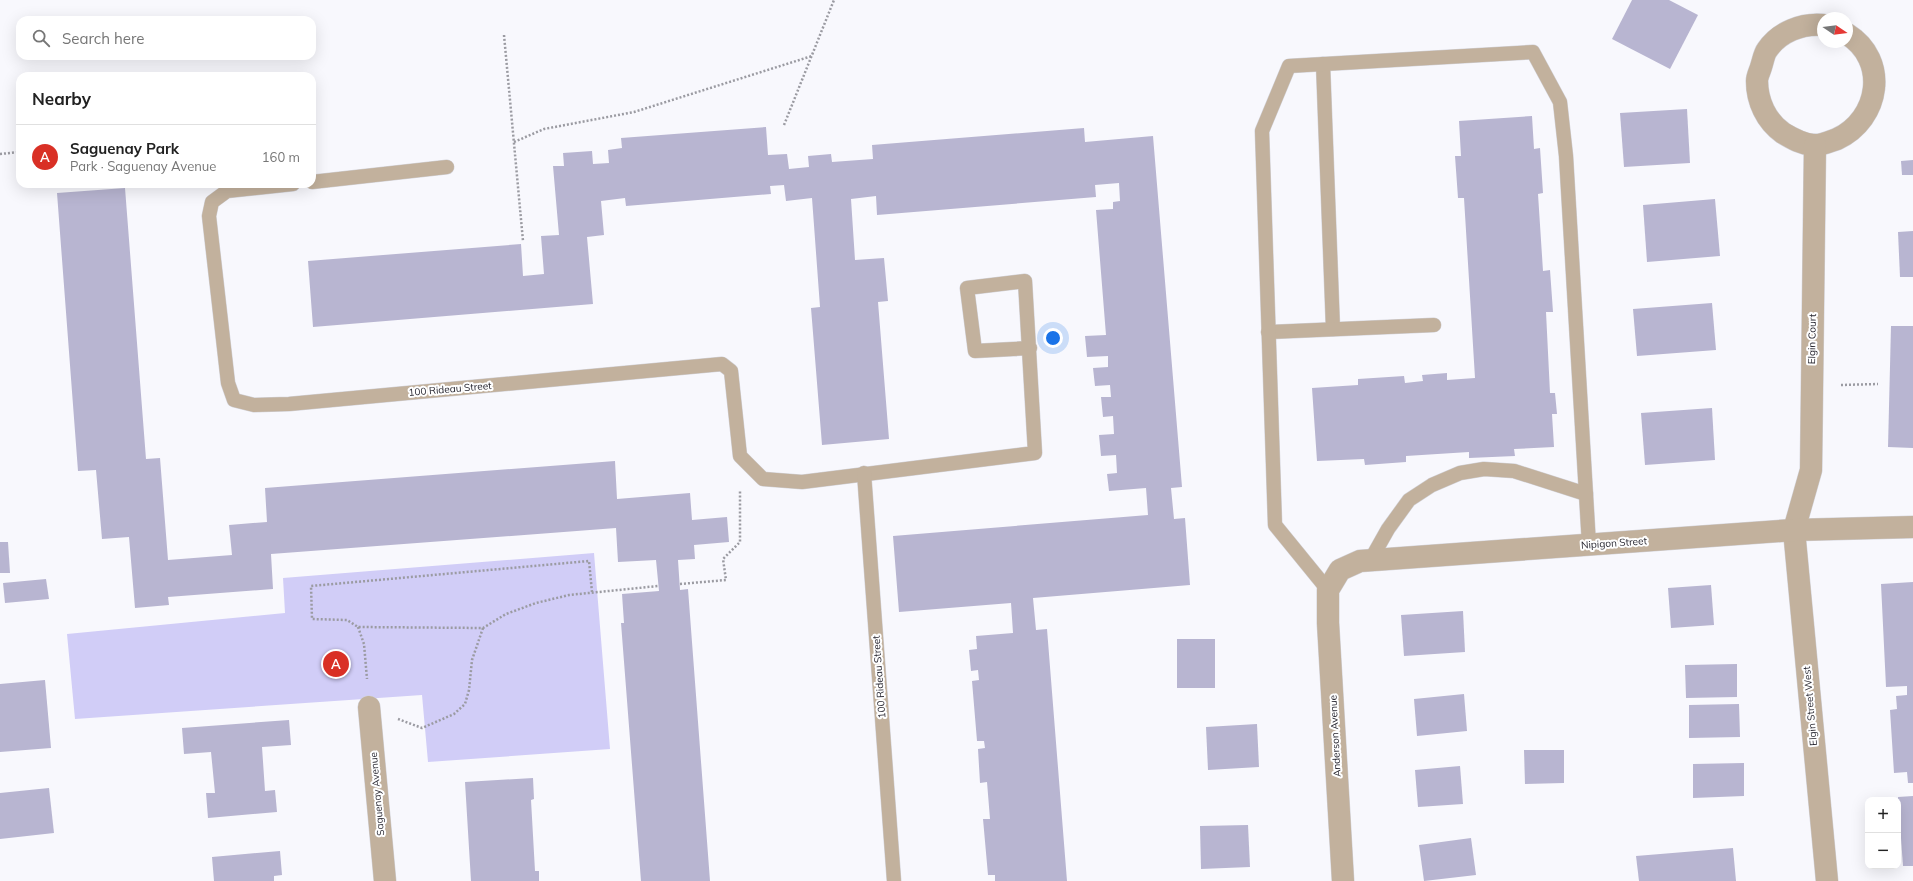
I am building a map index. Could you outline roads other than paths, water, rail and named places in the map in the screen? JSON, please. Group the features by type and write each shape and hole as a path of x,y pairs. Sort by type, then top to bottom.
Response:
{"street":[{"path":"1817,26 1795,28 1777,39 1767,50 1757,79 1759,101 1769,120 1779,130 1796,141 1815,145 1833,140 1855,128 1868,112 1874,94 1874,74 1866,53 1853,38"},
{"name":"Elgin Court","path":"1794,530 1811,470 1815,145"},
{"name":"Nipigon Street","path":"1328,590 1340,570 1360,561 1794,530 1913,527"},
{"name":"Elgin Street West","path":"1794,530 1827,881"},
{"name":"Anderson Avenue","path":"1328,590 1328,622 1343,881"},
{"name":"Saguenay Avenue","path":"369,707 385,881"}],"lane":[{"path":"1328,590 1275,525 1262,131 1289,66 1533,52 1560,102 1566,156 1589,545"},
{"path":"1323,64 1333,329"},
{"path":"316,182 447,167"},
{"name":"100 Rideau Street","path":"256,188 227,191 212,202 209,216 228,383 234,400 254,405 289,404 722,364 731,371 740,456 763,479 802,482 864,473 894,881"},
{"path":"864,473 1035,453 1030,348 1025,282 968,288 975,352 1030,348"},
{"path":"1268,332 1434,326"},
{"path":"1370,561 1388,528 1409,500 1432,485 1460,473 1484,469 1514,471 1586,494"}],"place":[{"name":"Saguenay Park","path":"336,664"}]}
